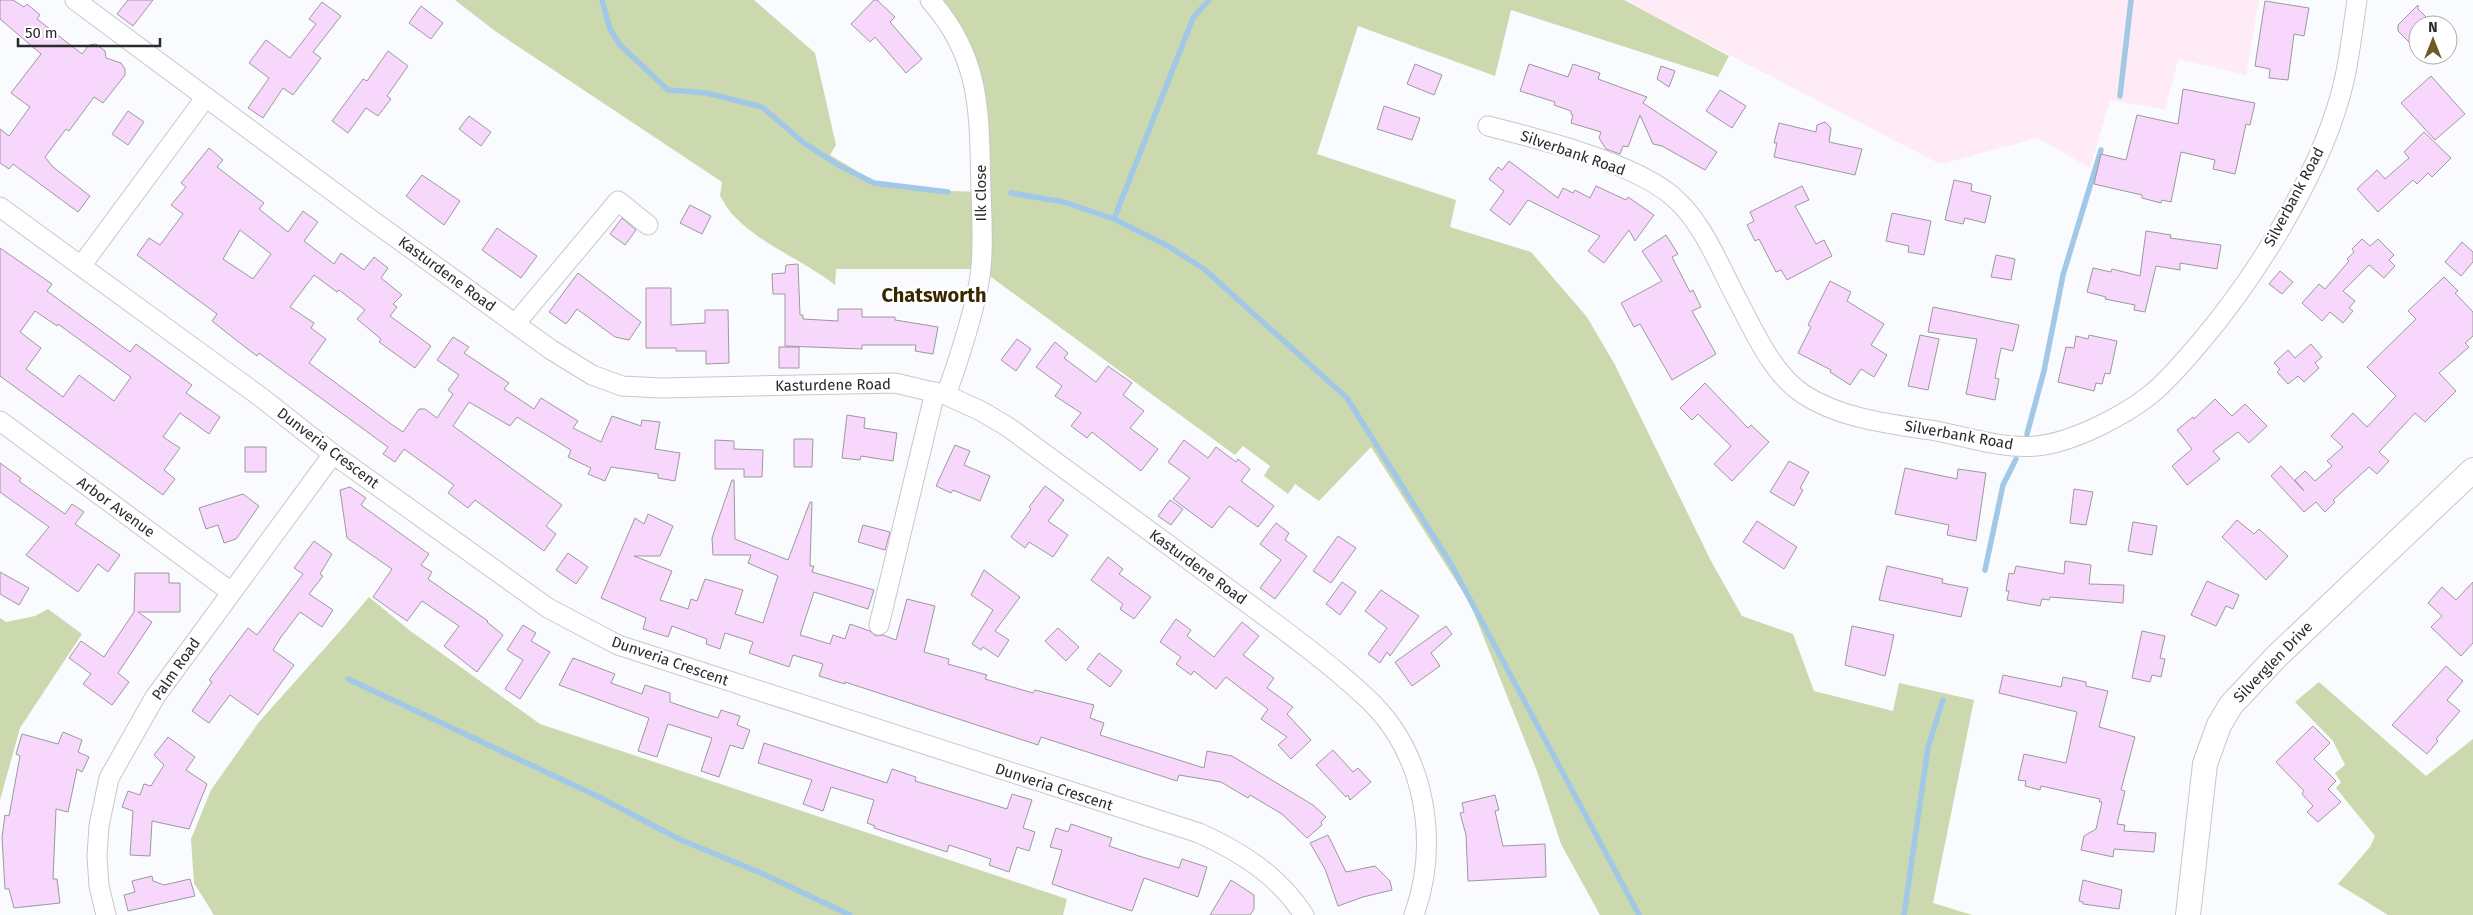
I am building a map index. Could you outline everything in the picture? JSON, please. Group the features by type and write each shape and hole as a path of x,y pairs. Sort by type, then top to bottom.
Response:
{"street":[{"name":"Kasturdene Road","path":"76,0 206,98 515,324 550,349 592,375 622,386 702,389 895,383 940,393 981,411 1008,427 1298,640 1362,693 1391,726 1409,757 1424,806 1428,849 1422,894 1414,915"},
{"name":"Ilk Close","path":"879,625 940,393 971,316 979,280 981,127 975,86 963,47 947,19 930,0"},
{"name":"Silverbank Road","path":"1488,126 1614,164 1671,194 1691,216 1710,247 1762,346 1778,369 1802,393 1827,406 1865,420 2007,445 2037,446 2058,441 2105,423 2152,394 2176,371 2225,312 2280,228 2312,170 2344,83 2357,0"},
{"path":"81,266 206,98"},
{"path":"515,324 618,202 648,224"},
{"name":"Dunveria Crescent","path":"0,207 262,398 333,454 548,608 618,645 1199,833 1233,849 1269,873 1294,899 1304,915"},
{"name":"Arbor Avenue","path":"0,421 231,592"},
{"name":"Palm Road","path":"106,915 99,886 97,856 100,818 109,778 155,697 231,592 276,535 333,454"},
{"name":"Silverglen Drive","path":"2188,915 2205,764 2219,725 2231,705 2290,643 2473,470"}],"shaded area":[{"path":"1624,0 2259,0 2246,75 2178,59 2165,110 2110,100 2090,168 2038,138 1940,164"}],"green space":[{"path":"455,0 754,0 815,53 836,145 830,155 875,182 951,191 982,192 983,128 932,0 1624,0 1729,56 1718,77 1511,10 1495,76 1358,26 1317,154 1456,200 1450,227 1531,252 1587,317 1615,365 1711,561 1742,616 1793,634 1814,691 1893,711 1899,683 1974,700 1933,903 1972,915 1600,915 1561,844 1537,771 1470,603 1371,447 1319,501 1295,484 1288,494 1264,476 1270,466 1243,446 1235,455 980,269 836,269 835,285 769,244 744,226 731,213 720,196 722,182 495,31"},
{"path":"369,597 409,630 540,724 1067,899 1063,915 214,915 194,883 191,839 211,790 259,722"},
{"path":"48,609 82,634 20,728 0,800 0,618 6,622 35,616"},
{"path":"2319,682 2426,776 2473,739 2473,915 2388,915 2338,884 2370,847 2375,836 2336,788 2341,782 2335,773 2345,765 2333,741 2295,702"}],"building":[{"path":"0,0 13,0 24,7 27,4 40,15 37,19 82,54 89,45 96,44 105,51 106,58 121,63 125,69 125,75 103,103 94,97 69,131 66,129 45,157 53,167 90,196 78,212 13,164 9,169 0,163 0,129 9,136 30,107 11,93 41,54 0,19"},
{"path":"128,0 153,0 133,26 117,14"},
{"path":"874,0 877,0 895,17 890,22 922,59 906,73 875,37 870,42 851,24"},
{"path":"2265,1 2309,8 2304,36 2294,34 2288,80 2269,78 2270,69 2255,66"},
{"path":"322,2 341,16 313,52 321,58 293,95 283,88 263,118 248,108 269,78 249,63 266,40 290,58 316,24 309,19"},
{"path":"2418,5 2418,9 2424,15 2408,15"},
{"path":"421,6 443,23 431,39 409,23"},
{"path":"2408,15 2408,41 2398,31 2398,25"},
{"path":"388,51 408,66 387,96 391,99 378,116 366,108 348,133 332,121 363,79 367,81"},
{"path":"1415,64 1442,75 1434,95 1407,84"},
{"path":"1529,64 1568,77 1573,64 1600,73 1598,79 1647,97 1643,103 1717,152 1705,170 1662,146 1653,144 1640,115 1628,147 1623,146 1620,154 1606,149 1599,138 1601,132 1571,123 1573,115 1571,111 1554,105 1555,102 1520,91"},
{"path":"1661,66 1675,71 1669,87 1657,79"},
{"path":"2431,76 2465,114 2435,140 2401,103"},
{"path":"2183,89 2255,103 2250,125 2246,124 2235,174 2213,169 2215,160 2181,152 2171,202 2162,200 2161,203 2142,198 2142,195 2094,184 2101,154 2126,160 2137,115 2178,124"},
{"path":"1720,90 1746,106 1732,128 1706,111"},
{"path":"1384,106 1420,118 1412,140 1377,129"},
{"path":"128,111 144,122 128,145 112,134"},
{"path":"469,116 491,132 481,146 459,129"},
{"path":"1825,122 1831,128 1829,142 1862,149 1855,175 1774,157 1777,143 1774,143 1779,123 1816,132 1817,125"},
{"path":"2424,132 2451,158 2432,177 2428,173 2417,184 2413,180 2378,212 2357,189 2377,170 2385,179 2409,158 2404,152"},
{"path":"209,148 223,160 217,167 264,203 259,209 288,232 303,211 318,222 304,241 334,264 341,253 364,270 374,257 388,268 381,278 402,295 393,304 397,307 390,316 431,346 415,368 379,342 381,339 357,319 365,310 339,290 337,292 314,275 290,307 314,323 311,328 326,339 309,363 403,432 419,409 425,409 437,418 453,394 448,390 459,375 437,360 453,337 469,347 464,353 509,383 504,389 534,409 541,398 578,421 573,428 601,442 612,416 641,426 642,420 660,422 655,449 680,453 675,481 658,478 658,474 611,467 605,481 588,474 591,468 568,457 571,450 517,417 510,426 469,402 453,426 562,505 546,526 556,534 544,551 475,500 468,508 448,493 454,485 404,449 395,462 383,454 388,447 259,353 257,356 245,347 212,321 217,314 137,255 149,238 160,245 183,214 171,205 186,187 181,183","holes":["240,230 271,254 253,279 223,259"]},
{"path":"1509,161 1558,198 1563,188 1573,193 1575,190 1590,198 1596,186 1626,200 1628,197 1654,215 1635,241 1629,230 1604,263 1588,251 1600,236 1528,200 1510,225 1490,210 1504,191 1489,179 1498,167 1502,170"},
{"path":"422,175 460,201 444,225 406,196"},
{"path":"1954,180 1972,184 1971,191 1991,196 1985,223 1965,218 1963,224 1945,220"},
{"path":"1802,186 1809,200 1795,206 1816,244 1824,240 1832,256 1787,280 1781,270 1776,272 1759,239 1755,241 1747,225 1754,221 1750,212"},
{"path":"690,205 711,216 702,234 680,223"},
{"path":"1892,213 1931,221 1924,255 1908,252 1909,246 1886,241"},
{"path":"622,218 636,230 625,245 610,234"},
{"path":"497,228 537,256 521,278 482,250"},
{"path":"2146,231 2171,235 2170,238 2221,245 2217,269 2180,263 2180,270 2156,266 2145,312 2134,310 2135,305 2105,299 2106,297 2087,292 2093,268 2111,272 2112,269 2140,276"},
{"path":"1666,235 1678,254 1672,257 1690,292 1693,290 1701,307 1692,311 1716,354 1672,380 1640,324 1634,327 1621,303 1662,281 1642,251"},
{"path":"2362,239 2370,246 2378,239 2394,255 2389,260 2395,266 2384,278 2369,265 2343,291 2355,301 2349,308 2353,311 2343,323 2330,312 2322,321 2302,303 2319,284 2325,289 2349,261 2347,259 2354,252 2352,249"},
{"path":"2462,242 2473,252 2473,262 2461,276 2445,262"},
{"path":"0,248 52,284 47,291 130,352 136,344 192,385 186,393 220,417 209,434 180,413 163,437 180,448 164,470 175,479 163,495 0,376","holes":["35,311 57,326 58,324 131,377 114,401 79,375 63,397 26,369 41,348 20,332"]},
{"path":"1996,255 2015,259 2011,280 1991,277"},
{"path":"798,264 800,315 803,315 803,319 838,321 838,309 862,309 862,317 895,317 895,320 938,327 933,354 915,351 916,345 862,345 862,349 785,346 785,294 773,294 772,274 785,273 786,265"},
{"path":"2280,271 2293,282 2282,294 2269,284"},
{"path":"578,273 641,322 629,340 615,337 577,309 566,324 549,312"},
{"path":"2444,277 2458,291 2455,293 2473,312 2473,336 2465,343 2469,347 2439,373 2456,391 2425,422 2415,413 2379,452 2389,461 2377,474 2369,467 2333,500 2335,502 2325,512 2316,502 2304,512 2271,476 2281,466 2304,491 2295,480 2305,471 2315,481 2332,466 2327,461 2343,447 2331,436 2353,413 2367,427 2396,396 2367,367 2416,319 2408,311"},
{"path":"1830,281 1851,292 1847,301 1884,324 1871,345 1887,355 1874,377 1861,369 1850,385 1830,372 1831,370 1798,353 1811,327 1808,325"},
{"path":"646,288 671,288 671,325 705,323 705,310 728,310 729,363 706,364 706,351 646,348"},
{"path":"1933,307 2019,325 2013,351 2001,348 1995,378 1999,379 1995,400 1966,394 1977,339 1928,332"},
{"path":"1920,335 1939,339 1928,390 1908,386"},
{"path":"2089,335 2117,341 2110,374 2105,373 2102,384 2096,383 2094,391 2058,382 2066,347 2074,348 2076,336 2088,339"},
{"path":"1017,339 1031,349 1016,371 1001,360"},
{"path":"1055,342 1068,353 1064,358 1096,382 1108,366 1132,383 1123,395 1144,411 1130,428 1158,449 1141,471 1092,432 1087,438 1071,426 1081,413 1055,396 1062,386 1036,367"},
{"path":"2311,344 2322,357 2315,363 2319,368 2304,382 2298,376 2288,384 2277,372 2280,369 2274,363 2288,350 2295,358"},
{"path":"779,347 799,347 799,368 779,368"},
{"path":"1705,383 1748,428 1751,425 1769,442 1732,481 1714,464 1731,446 1698,414 1692,420 1680,408"},
{"path":"2215,399 2232,416 2245,404 2267,426 2249,443 2238,432 2213,451 2220,459 2187,485 2172,466 2192,449 2177,430 2193,417 2194,419"},
{"path":"847,415 865,418 864,428 897,433 893,461 861,456 860,460 842,458"},
{"path":"794,439 813,439 812,467 794,467"},
{"path":"715,440 734,441 734,449 763,450 762,477 744,477 744,469 715,469"},
{"path":"1184,440 1208,458 1216,447 1236,462 1238,459 1250,469 1241,481 1274,506 1258,527 1229,506 1212,528 1173,499 1190,478 1168,462"},
{"path":"955,445 970,451 964,465 990,476 980,501 953,490 951,493 936,486"},
{"path":"245,447 266,447 266,472 245,472"},
{"path":"1789,461 1809,472 1800,488 1803,490 1794,506 1770,492"},
{"path":"0,463 21,478 19,481 65,514 72,504 84,512 75,524 120,555 108,572 98,564 78,592 26,555 49,527 0,492"},
{"path":"1905,468 1957,479 1958,469 1986,473 1976,541 1947,535 1949,525 1895,514"},
{"path":"732,480 734,480 735,539 788,560 810,502 812,502 810,566 814,566 812,572 874,590 868,609 814,592 800,635 830,644 833,635 845,639 850,624 870,631 876,636 883,635 896,640 907,599 935,606 924,652 949,659 948,664 987,675 985,679 1033,693 1035,690 1094,705 1090,718 1104,723 1100,735 1204,768 1207,751 1232,756 1313,805 1326,817 1321,822 1322,825 1307,838 1282,814 1250,795 1248,798 1221,782 1179,775 1177,781 1041,737 1038,745 845,682 845,684 819,676 823,664 793,655 789,667 749,653 753,642 725,633 720,649 706,644 707,639 672,626 668,637 643,629 646,618 601,598 635,518 644,524 648,514 673,526 660,556 634,556 672,571 660,600 688,609 691,599 697,601 705,579 743,590 735,614 763,623 778,576 748,563 751,555 713,555 712,538"},
{"path":"1045,486 1064,500 1048,521 1068,535 1053,557 1029,542 1025,548 1011,537 1031,509 1029,507"},
{"path":"350,487 366,498 361,505 429,554 421,565 432,572 428,579 488,621 503,635 477,672 444,646 459,626 422,601 407,621 373,597 392,569 347,538 340,490"},
{"path":"2074,489 2093,492 2086,525 2070,523"},
{"path":"243,494 259,506 236,539 224,543 218,525 206,529 199,508"},
{"path":"1170,500 1183,509 1171,525 1158,516"},
{"path":"2237,520 2254,534 2259,529 2288,556 2266,580 2222,537"},
{"path":"1757,521 1797,547 1784,569 1743,542"},
{"path":"2133,522 2157,526 2152,555 2128,551"},
{"path":"1276,523 1289,533 1285,540 1307,556 1275,599 1260,588 1281,560 1260,544"},
{"path":"863,525 890,532 885,550 858,542"},
{"path":"1338,536 1356,548 1331,583 1313,571"},
{"path":"314,541 332,554 320,574 323,576 309,594 333,610 322,627 300,612 281,637 273,650 294,665 258,715 230,695 209,723 192,711 212,682 209,680 248,628 257,635 276,610 303,574 294,568"},
{"path":"568,553 588,567 576,584 556,570"},
{"path":"1108,557 1123,569 1119,574 1151,597 1134,619 1120,609 1123,604 1091,580"},
{"path":"2065,561 2091,565 2089,584 2124,585 2123,603 2050,597 2049,600 2042,599 2040,606 2007,600 2009,591 2006,591 2009,573 2014,574 2016,566 2064,574"},
{"path":"1887,566 1943,579 1942,583 1968,588 1961,617 1879,600"},
{"path":"984,570 1020,597 995,631 1009,640 998,657 983,647 981,650 972,644 993,610 971,595"},
{"path":"0,572 29,588 19,605 0,594"},
{"path":"135,573 169,573 169,583 180,583 180,612 138,612 152,622 118,673 129,682 112,705 83,684 91,674 69,658 81,641 104,657 134,612"},
{"path":"2207,581 2239,595 2233,609 2226,606 2216,626 2191,615"},
{"path":"1342,582 1356,592 1340,615 1326,604"},
{"path":"2473,582 2473,643 2461,656 2431,627 2442,616 2428,603 2442,587 2456,600"},
{"path":"1381,590 1419,616 1390,656 1387,652 1380,663 1368,654 1387,628 1365,611"},
{"path":"1176,619 1191,630 1187,636 1214,657 1242,622 1259,636 1243,655 1274,678 1267,688 1293,707 1287,714 1311,740 1291,759 1278,745 1287,737 1261,719 1268,709 1226,677 1216,689 1194,671 1191,675 1176,664 1181,657 1160,642"},
{"path":"523,625 536,633 531,641 550,652 520,699 505,689 523,660 507,650"},
{"path":"1446,626 1452,634 1431,653 1440,666 1412,686 1395,662"},
{"path":"1852,626 1894,635 1885,676 1845,665"},
{"path":"1058,628 1079,647 1066,661 1045,641"},
{"path":"2142,631 2165,636 2160,658 2165,659 2161,677 2152,675 2150,682 2132,678"},
{"path":"1099,653 1122,671 1110,687 1087,669"},
{"path":"573,658 615,674 611,683 642,694 645,685 670,693 670,702 696,711 718,718 721,710 740,716 737,725 750,730 743,749 730,745 719,777 701,771 712,738 668,724 657,757 638,751 649,718 559,685"},
{"path":"2446,666 2463,681 2447,700 2460,711 2436,739 2438,741 2427,754 2392,725"},
{"path":"2003,675 2061,687 2063,677 2086,682 2086,686 2108,691 2099,727 2135,737 2121,790 2125,791 2117,824 2125,825 2124,831 2156,833 2154,852 2114,849 2113,857 2081,850 2084,836 2096,829 2102,802 2099,802 2100,799 2041,786 2040,790 2025,786 2026,781 2018,780 2024,754 2066,763 2077,712 1999,693"},
{"path":"2313,726 2330,743 2314,759 2336,781 2328,789 2341,802 2318,822 2307,812 2313,806 2302,794 2304,791 2276,762"},
{"path":"63,732 82,740 78,752 89,757 82,772 77,769 68,812 56,809 53,879 57,879 60,903 14,908 9,889 5,889 2,837 5,815 9,816 20,756 16,754 22,734 58,744"},
{"path":"168,737 195,757 186,770 207,784 189,829 152,821 150,856 130,855 133,811 122,807 128,791 140,795 144,784 151,786 164,765 154,755"},
{"path":"764,743 887,783 892,769 916,777 915,781 1007,809 1012,794 1032,800 1023,828 1035,832 1029,851 1017,847 1009,872 989,865 991,859 949,845 947,852 874,828 875,826 867,823 874,800 831,787 823,811 803,804 812,780 758,763"},
{"path":"1333,750 1353,772 1358,768 1371,782 1350,800 1348,795 1346,797 1316,765"},
{"path":"1495,795 1499,810 1495,811 1503,846 1545,844 1546,877 1468,881 1466,835 1460,813 1464,812 1462,803"},
{"path":"1071,824 1112,838 1109,846 1139,856 1179,868 1182,859 1207,867 1198,897 1144,878 1132,911 1052,884 1062,850 1050,847 1056,828 1068,832"},
{"path":"1328,835 1346,872 1375,866 1390,881 1392,890 1363,897 1338,906 1325,869 1310,843"},
{"path":"152,876 153,881 164,885 190,879 195,896 128,911 124,895 135,892 132,881"},
{"path":"1231,880 1254,895 1254,909 1250,915 1210,915"},
{"path":"2083,880 2122,890 2119,909 2083,904 2083,902 2079,901"}],"waterway":[{"path":"602,0 610,29 620,45 668,90 707,93 762,107 804,143 838,165 874,183 948,192"},
{"path":"1114,219 1193,18 1209,0"},
{"path":"2120,96 2131,0"},
{"path":"2027,434 2044,371 2063,275 2101,150"},
{"path":"1011,193 1064,202 1114,219 1168,246 1204,269 1347,398 1451,564 1639,915"},
{"path":"1985,570 2003,485 2016,459"},
{"path":"348,679 599,797 681,840 761,873 850,915"},
{"path":"1904,915 1928,747 1943,700"}],"district":[{"name":"Chatsworth","path":"934,295"}]}
